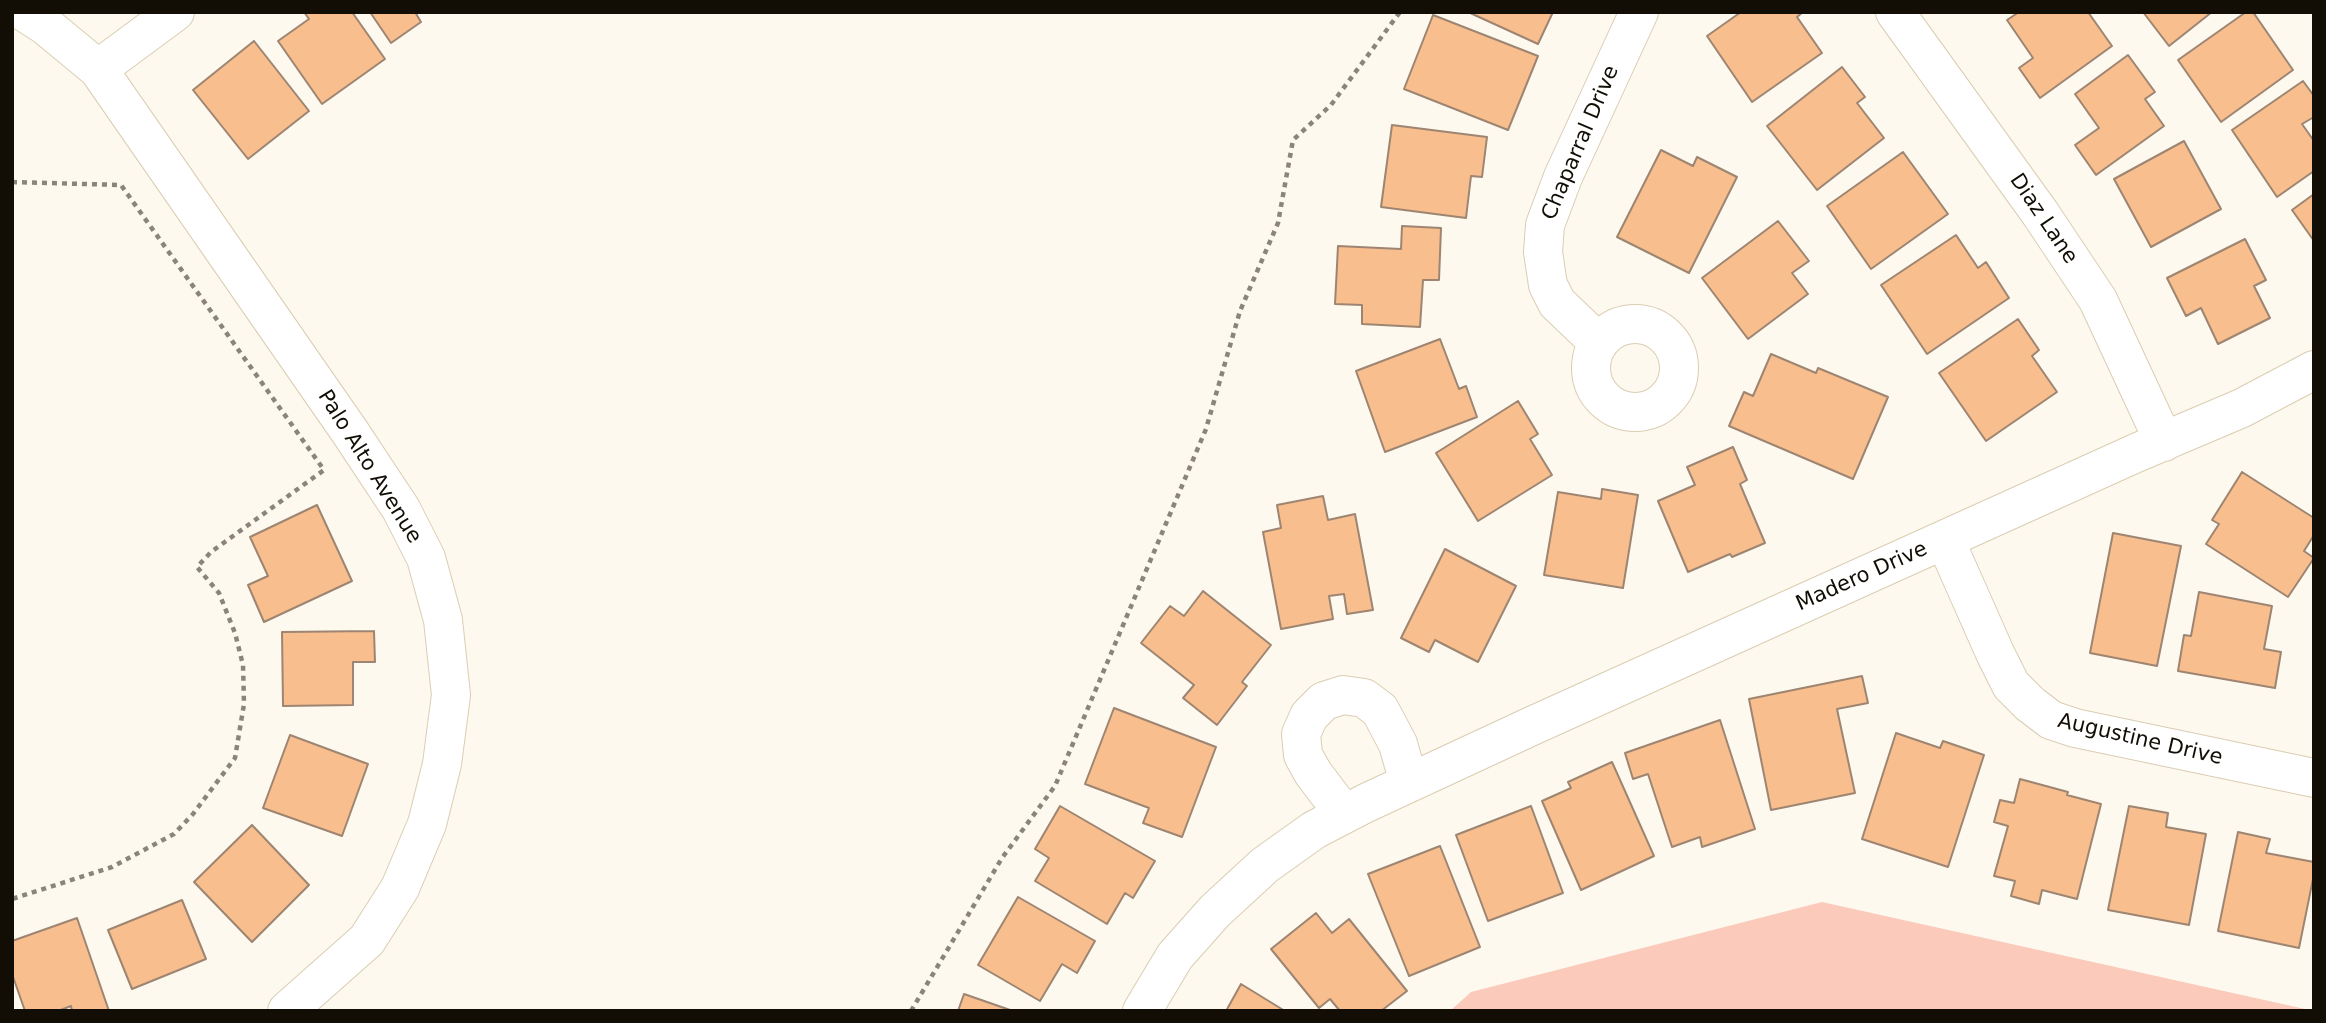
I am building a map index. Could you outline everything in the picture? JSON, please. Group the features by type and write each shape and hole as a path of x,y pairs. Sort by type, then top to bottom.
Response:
{"street":[{"name":"Palo Alto Avenue","path":"24,12 46,26 98,69 351,432 401,509 426,558 443,620 451,695 442,764 427,824 400,888 367,940 287,1011"},
{"path":"98,69 175,12"},
{"name":"Chaparral Drive","path":"1599,343 1557,303 1548,285 1544,252 1545,225 1563,177 1639,12"},
{"name":"Diaz Lane","path":"1895,12 2025,191 2098,300 2164,442"},
{"name":"Madero Drive","path":"1142,1011 1175,956 1215,911 1265,865 1314,830 1409,783 2242,408 2314,370"},
{"name":"Augustine Drive","path":"1945,540 2011,685 2051,720 2075,728 2314,778"},
{"path":"1344,814 1303,755 1301,734 1309,716 1324,701 1343,695 1364,698 1381,710 1398,744 1409,783"}],"path":[{"path":"911,1011 1002,858 1055,786 1206,429 1240,311 1278,223 1293,140 1331,105 1400,12"},
{"path":"12,182 121,185 324,470 211,552 197,568 219,593 235,633 243,665 244,704 236,758 174,834 112,867 12,899"}],"shaded area":[{"path":"1822,902 2314,1011 1450,1011 1471,992"}],"building":[{"path":"304,12 352,12 385,59 322,104 278,41 309,19"},
{"path":"370,12 415,12 421,22 391,43"},
{"path":"1468,12 1553,12 1538,44"},
{"path":"1741,12 1803,12 1797,17 1822,53 1752,102 1707,36"},
{"path":"2019,12 2088,12 2112,46 2040,98 2019,68 2033,58 2007,20"},
{"path":"2143,12 2212,12 2169,46"},
{"path":"2246,12 2253,12 2293,70 2221,122 2178,60"},
{"path":"1433,15 1538,56 1508,130 1404,89"},
{"path":"254,41 309,111 248,159 193,90"},
{"path":"2128,55 2155,92 2145,99 2164,126 2096,175 2075,145 2099,128 2075,94"},
{"path":"1842,67 1865,97 1857,103 1884,138 1817,190 1767,126"},
{"path":"2303,81 2314,96 2314,117 2302,124 2314,141 2314,171 2277,197 2232,130"},
{"path":"1392,125 1487,137 1482,177 1471,176 1466,218 1381,207"},
{"path":"2184,141 2221,209 2151,247 2114,179"},
{"path":"1661,150 1693,166 1697,157 1737,177 1689,273 1617,237"},
{"path":"1903,152 1948,214 1871,269 1827,206"},
{"path":"2314,194 2314,241 2292,210"},
{"path":"1778,221 1809,261 1792,273 1808,294 1748,339 1702,278"},
{"path":"1402,226 1441,228 1439,280 1423,280 1420,327 1362,324 1362,305 1335,304 1338,246 1401,249"},
{"path":"1956,235 1978,268 1986,262 2009,298 1927,354 1881,285"},
{"path":"2245,239 2266,280 2254,286 2270,318 2218,344 2201,308 2186,316 2167,278"},
{"path":"2018,319 2039,350 2032,356 2057,392 1986,441 1939,373"},
{"path":"1440,339 1459,389 1466,386 1477,417 1385,452 1356,371"},
{"path":"1771,354 1816,373 1818,368 1888,397 1853,479 1729,426 1744,392 1753,396"},
{"path":"1518,401 1538,434 1530,439 1552,475 1478,521 1436,453"},
{"path":"1733,447 1747,480 1740,484 1765,543 1688,572 1658,501 1695,485 1687,467"},
{"path":"2242,472 2314,518 2314,535 2304,551 2314,558 2288,597 2206,544 2219,524 2212,520"},
{"path":"1602,489 1638,495 1623,588 1544,575 1558,492 1601,499"},
{"path":"1323,496 1328,520 1355,514 1373,610 1347,614 1344,594 1329,596 1333,619 1281,629 1263,532 1281,528 1277,505"},
{"path":"317,505 352,581 264,622 248,585 268,576 250,537"},
{"path":"2113,533 2181,546 2157,666 2090,653"},
{"path":"1445,549 1516,586 1478,662 1435,640 1429,652 1401,638"},
{"path":"1203,591 1271,645 1242,682 1247,686 1217,725 1183,698 1194,685 1141,643 1170,606 1184,616"},
{"path":"2199,592 2272,606 2264,649 2281,652 2275,688 2178,671 2184,635 2191,636"},
{"path":"374,631 375,662 353,662 353,705 283,706 282,632"},
{"path":"1862,676 1868,703 1837,709 1855,793 1771,810 1749,699"},
{"path":"1114,708 1216,747 1182,837 1143,823 1149,808 1085,784"},
{"path":"1720,720 1755,829 1702,847 1700,837 1672,847 1648,774 1633,779 1625,753"},
{"path":"1896,733 1940,748 1943,741 1984,755 1948,867 1862,839"},
{"path":"290,735 368,764 342,836 263,808"},
{"path":"1612,762 1654,856 1581,890 1542,801 1571,788 1568,782"},
{"path":"2020,779 2101,804 2077,899 2042,890 2039,904 2011,896 2015,881 1994,876 2008,826 1994,822 2000,800 2014,803"},
{"path":"1060,806 1155,861 1133,898 1125,893 1107,924 1035,881 1049,858 1035,849"},
{"path":"1531,806 1563,893 1488,921 1456,835"},
{"path":"2129,806 2168,813 2166,827 2206,834 2189,925 2108,910"},
{"path":"252,825 309,885 252,942 194,882"},
{"path":"2238,832 2270,839 2266,853 2314,862 2299,948 2218,931"},
{"path":"1440,846 1480,947 1409,976 1368,874"},
{"path":"1018,897 1095,941 1077,973 1062,964 1040,1001 978,965"},
{"path":"182,900 206,959 132,989 108,930"},
{"path":"1316,913 1332,933 1349,919 1407,991 1381,1011 1340,1011 1330,999 1319,1008 1271,949"},
{"path":"77,918 109,1011 72,1011 71,1006 58,1011 25,1011 12,974 12,941"},
{"path":"1241,984 1285,1011 1226,1011"},
{"path":"964,994 1013,1011 958,1011"}]}
